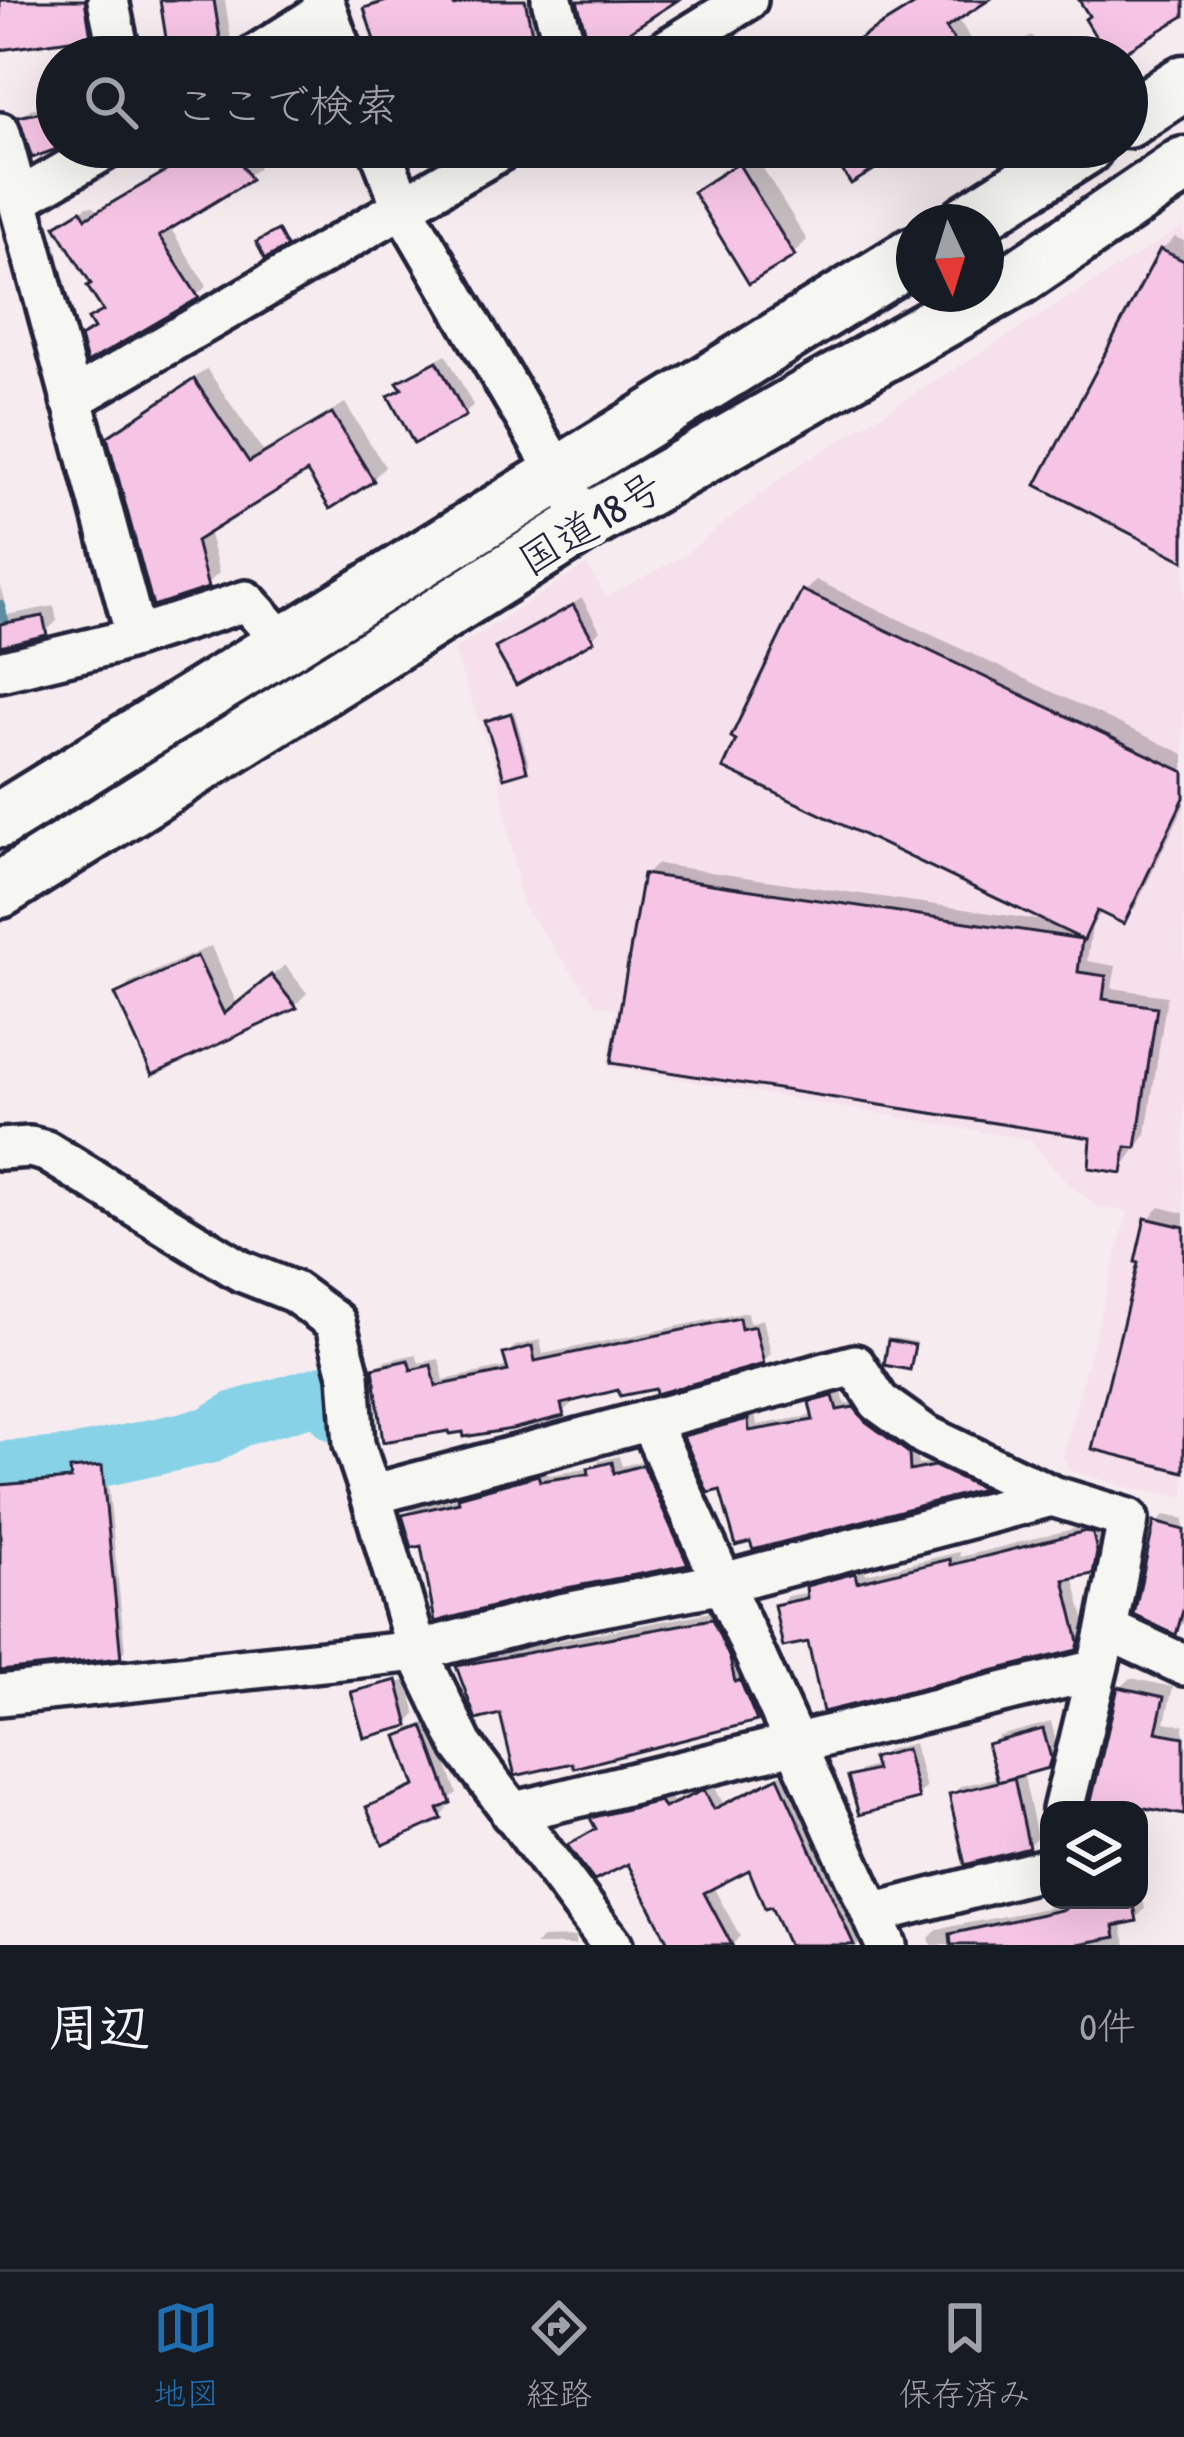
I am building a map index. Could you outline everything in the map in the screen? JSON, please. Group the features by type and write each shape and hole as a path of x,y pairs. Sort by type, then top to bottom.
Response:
{"highway":[{"path":"1148,106 1184,83"},
{"name":"国道18号","path":"0,890 586,523 1018,277 1184,165"},
{"path":"995,204 1052,168"},
{"name":"国道18号","path":"0,820 896,265"}],"street":[{"path":"108,0 116,36"},
{"path":"552,0 562,36"},
{"path":"689,36 747,0"},
{"path":"282,36 324,6 335,36"},
{"path":"0,133 136,636"},
{"path":"19,199 73,168"},
{"path":"387,168 403,208 586,523"},
{"path":"71,400 471,168"},
{"path":"0,671 246,601 286,644"},
{"path":"0,1149 46,1151 241,1271 294,1292 335,1322 349,1375 354,1444 417,1651 462,1745 612,1945"},
{"path":"371,1495 855,1366 878,1402 925,1435 1052,1496 1128,1520 1065,1801"},
{"path":"649,1420 879,1930 1040,1871"},
{"path":"0,1695 417,1651 561,1614 723,1583 1052,1496"},
{"path":"1107,1629 1184,1665"},
{"path":"511,1814 1096,1670"}],"shaded area":[{"path":"1184,226 1184,1497 1135,1490 1069,1470 1062,1457 1128,1211 1100,1208 1066,1183 1030,1140 607,1067 616,1009 596,1005 521,903 498,774 453,650 587,564 606,597 683,556 787,473"}],"building":[{"path":"0,0 85,0 91,36 36,36 36,45 0,50"},
{"path":"160,0 214,0 220,36 166,36"},
{"path":"390,0 453,0 454,6 477,0 525,0 533,36 373,36 364,8"},
{"path":"678,0 622,36 586,36 577,1"},
{"path":"922,0 989,0 946,28 951,36 864,36"},
{"path":"1079,0 1184,0 1184,16 1148,38 1095,36 1085,19 1089,16"},
{"path":"36,113 36,157 32,158 18,117"},
{"path":"171,168 244,168 251,180 159,236 199,298 87,363 80,337 94,329 88,319 103,311 55,226 81,210 86,218"},
{"path":"730,168 741,168 795,256 749,284 693,192"},
{"path":"841,168 877,168 851,184"},
{"path":"278,230 287,247 265,259 256,242"},
{"path":"1160,249 1184,261 1184,561 1036,485"},
{"path":"437,361 466,416 414,444 388,396 402,389 397,382"},
{"path":"194,379 249,462 332,413 374,481 330,509 307,472 196,541 208,588 153,606 107,437"},
{"path":"802,590 1184,772 1184,798 1124,924 1097,911 1084,940 723,768 736,740 731,737"},
{"path":"573,605 594,641 516,685 495,648"},
{"path":"43,616 47,635 0,646 0,624"},
{"path":"511,713 527,771 504,778 485,721"},
{"path":"643,874 1082,939 1078,972 1106,976 1103,999 1157,1007 1136,1148 1126,1147 1122,1173 1089,1168 1091,1138 611,1063"},
{"path":"197,956 224,1014 271,975 297,1008 152,1075 115,994"},
{"path":"1145,1218 1184,1227 1184,1472 1092,1449"},
{"path":"739,1318 741,1329 755,1326 764,1364 656,1394 655,1389 620,1396 618,1390 561,1404 564,1416 512,1429 464,1437 463,1432 449,1431 383,1442 373,1368 408,1360 411,1370 431,1365 436,1386 508,1371 503,1354 532,1346 535,1361"},
{"path":"888,1340 915,1345 910,1370 884,1365"},
{"path":"833,1396 837,1410 854,1407 865,1421 909,1453 910,1471 934,1466 983,1489 753,1550 750,1542 736,1546 720,1490 708,1493 683,1436 748,1419 749,1431 813,1420 809,1402"},
{"path":"612,1462 614,1473 643,1465 688,1565 556,1590 435,1622 421,1546 412,1548 402,1515 459,1502 458,1497 538,1475 540,1481 589,1474 588,1468"},
{"path":"102,1466 121,1658 0,1671 0,1485 71,1479 70,1469"},
{"path":"1154,1522 1184,1530 1184,1607 1176,1635 1134,1615"},
{"path":"1086,1531 1093,1534 1097,1552 1093,1574 1064,1580 1077,1650 823,1712 808,1642 783,1647 774,1605 807,1598 806,1586 855,1573 857,1582 950,1559 951,1565"},
{"path":"712,1619 735,1682 740,1680 757,1721 574,1768 572,1763 515,1776 500,1714 476,1720 456,1666"},
{"path":"397,1680 409,1726 364,1738 351,1692"},
{"path":"1118,1687 1164,1697 1156,1732 1184,1737 1184,1815 1148,1809 1148,1801 1091,1801"},
{"path":"423,1726 451,1803 438,1809 442,1819 383,1845 366,1807 415,1786 397,1736"},
{"path":"1043,1729 1051,1758 1048,1768 998,1782 987,1744"},
{"path":"906,1749 919,1799 859,1815 848,1777 876,1770 872,1758"},
{"path":"778,1777 854,1945 788,1945 771,1907 765,1909 749,1870 704,1893 732,1945 669,1945 628,1864 594,1881 567,1845 596,1829 590,1818 660,1801 664,1808 704,1790 714,1809"},
{"path":"1014,1778 1029,1848 965,1865 949,1794"},
{"path":"1065,1909 1135,1909 1137,1921 1114,1926 1116,1937 1073,1945 951,1945 950,1934"}],"waterway":[{"path":"0,604 15,657"},
{"path":"0,1470 71,1465 210,1435 237,1419 325,1393 336,1413"}]}
